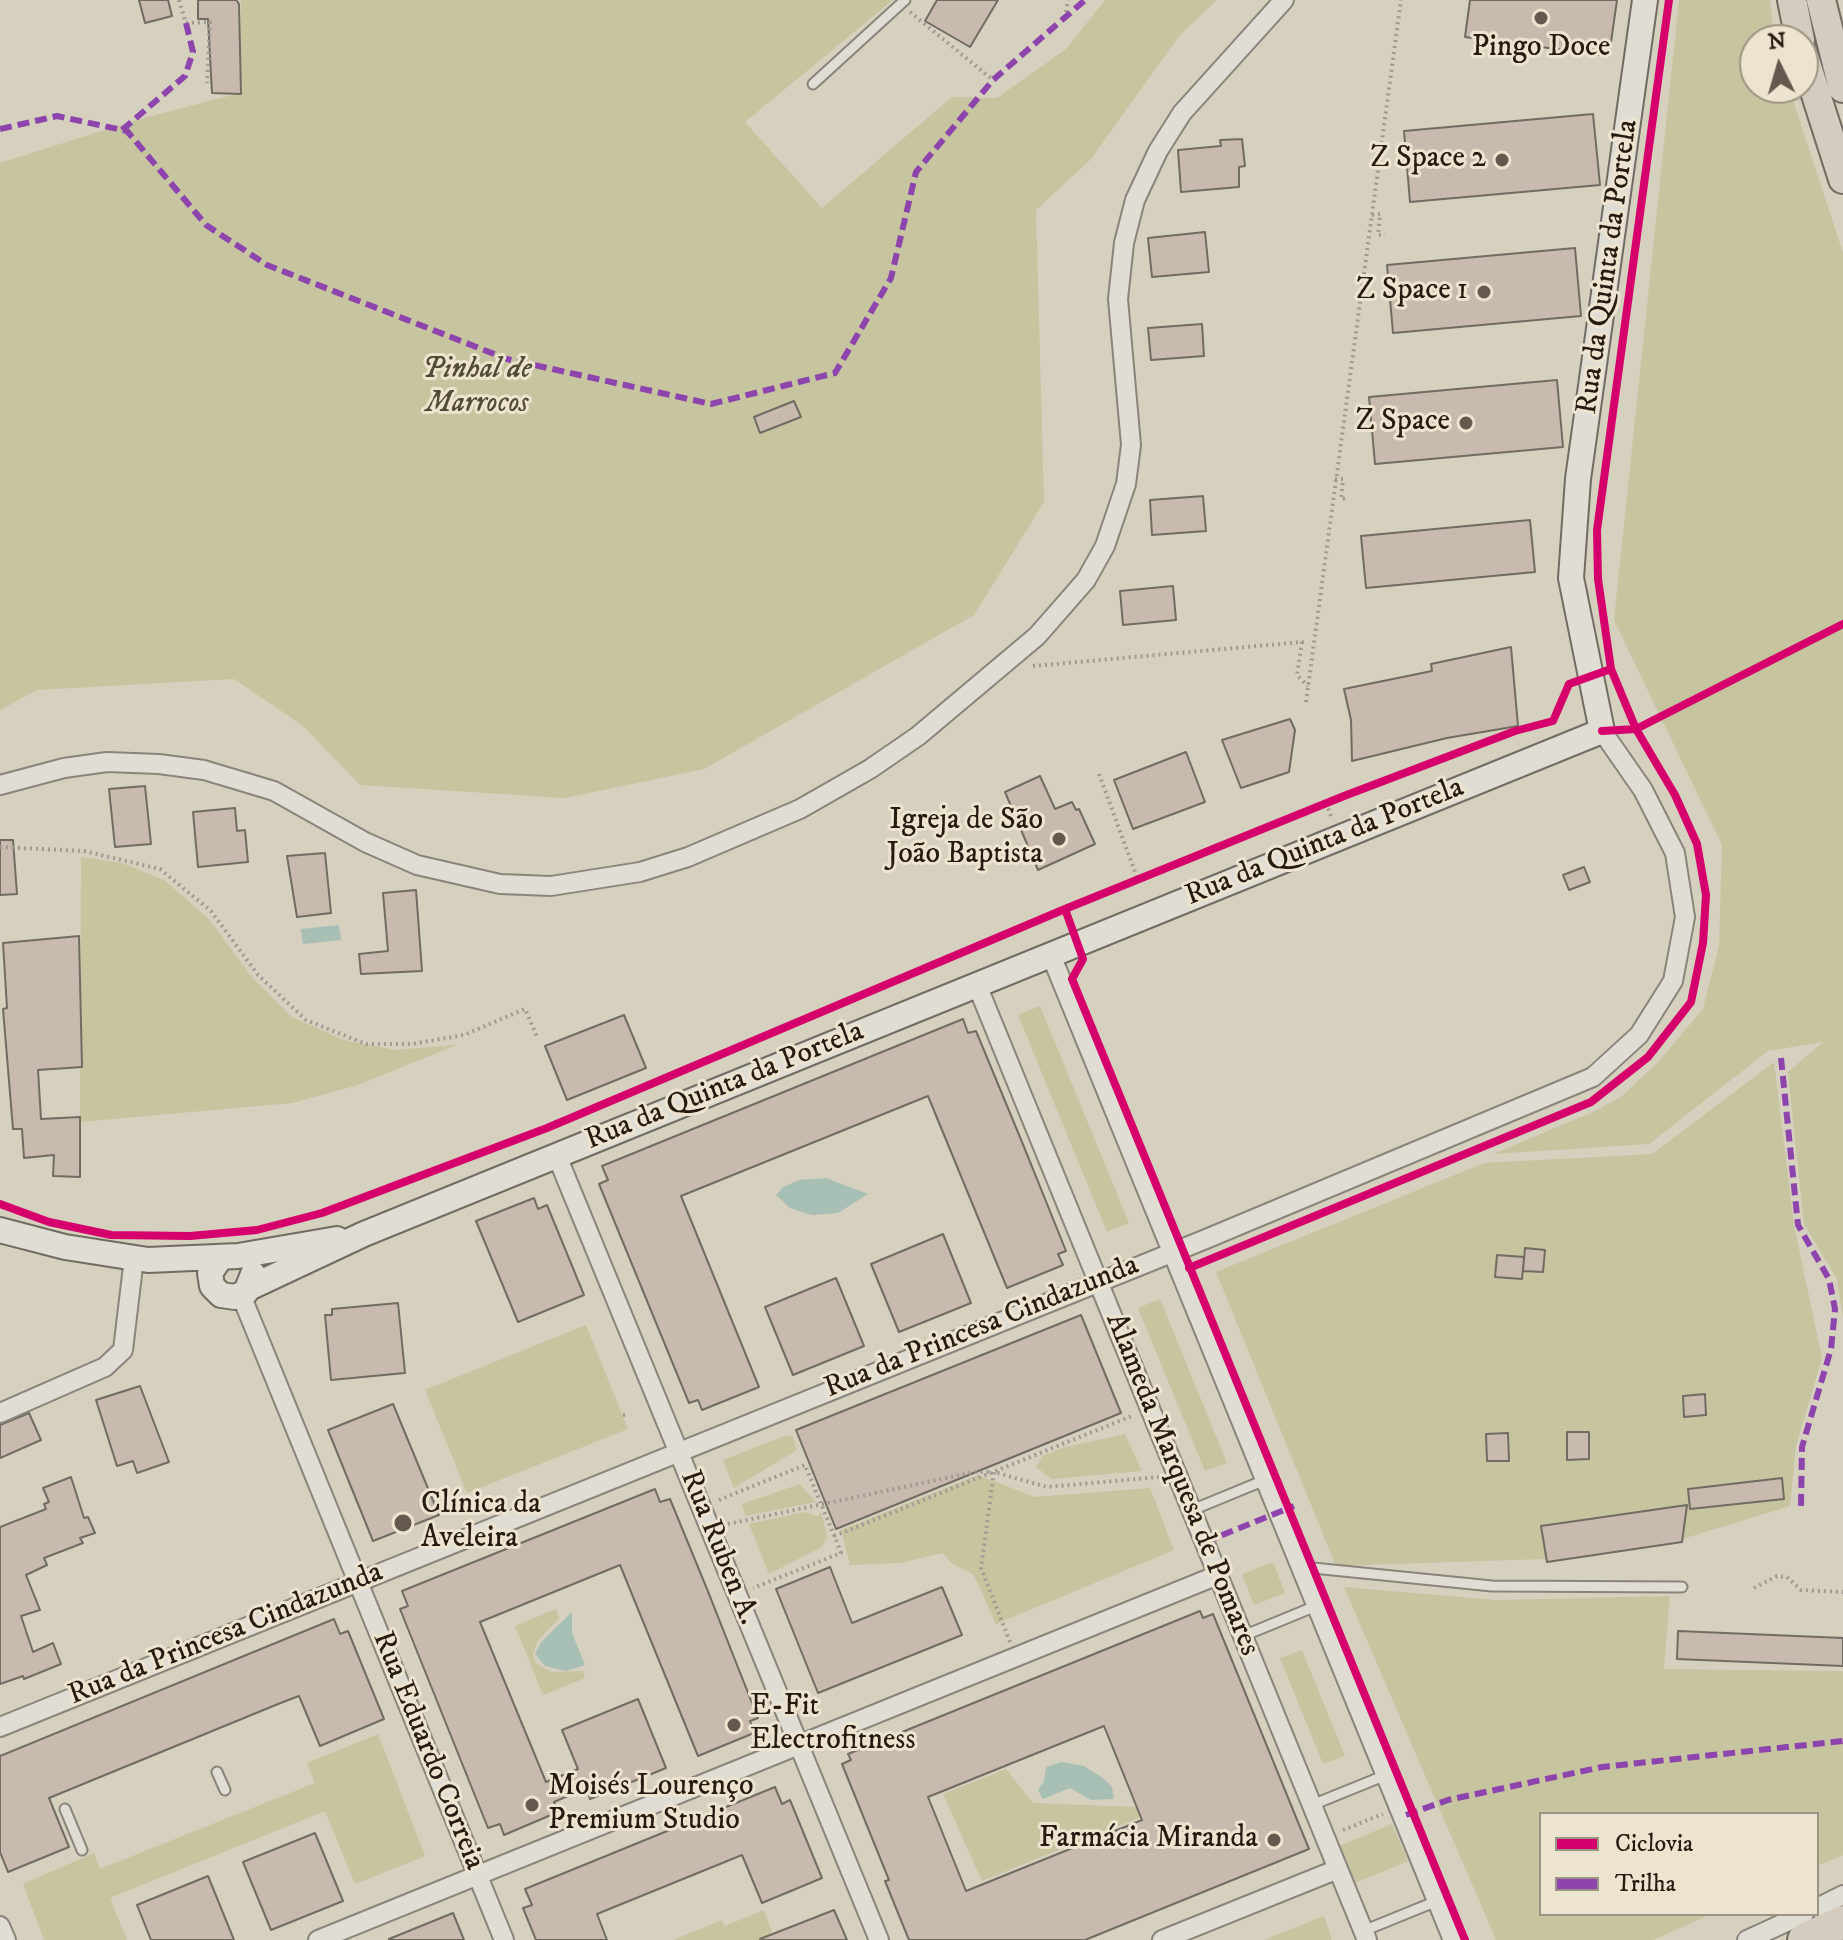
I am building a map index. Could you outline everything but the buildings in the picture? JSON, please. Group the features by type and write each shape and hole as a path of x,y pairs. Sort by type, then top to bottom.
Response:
{"highway":[{"path":"1804,1940 1843,1922"}],"main road":[{"path":"1792,0 1797,24"},
{"path":"1821,0 1843,88"},
{"path":"1819,104 1843,179"}],"street":[{"path":"0,785 64,768 107,762 204,770 274,791 365,842 417,865 500,884 551,886 593,881 688,857 800,809 918,736 1037,636 1086,580 1116,521 1126,484 1131,445 1118,299 1124,243 1135,200 1158,151 1182,113 1284,0"},
{"name":"Rua da Quinta da Portela","path":"245,1292 364,1234 1602,731 1571,578 1578,479 1645,0"},
{"name":"Rua da Princesa Cindazunda","path":"0,1727 1593,1077 1639,1035 1673,981 1685,917 1675,853 1643,790 1602,731"},
{"path":"1051,955 1453,1940"},
{"name":"Alameda Marquesa de Pomares","path":"977,985 1365,1935"},
{"name":"Rua Ruben A.","path":"557,1156 879,1940"},
{"path":"0,1230 65,1247 141,1259 212,1286 228,1298 245,1292 252,1269 230,1256 210,1273 212,1286"},
{"name":"Rua da Quinta da Portela","path":"141,1259 230,1256 364,1234"},
{"path":"0,1413 105,1367 123,1350 141,1259"},
{"name":"Rua Eduardo Correia","path":"245,1292 358,1582 504,1940"},
{"path":"318,1940 1218,1575"},
{"path":"1162,1940 1338,1869"},
{"path":"1819,1907 1843,1895"},
{"path":"1747,1940 1800,1916"},
{"path":"0,1926 6,1940"}],"lane":[{"path":"813,84 904,2"},
{"path":"1192,1510 1265,1480"},
{"path":"1303,1572 1313,1568 1492,1586 1682,1587"},
{"path":"1243,1636 1316,1606"},
{"path":"217,1772 225,1790"},
{"path":"1312,1805 1386,1775"},
{"path":"65,1809 82,1850"},
{"path":"1365,1935 1437,1901"}],"path":[{"path":"179,0 186,23 210,22 207,83"},
{"path":"1065,18 1068,0"},
{"path":"1306,702 1401,0"},
{"path":"904,2 993,80"},
{"path":"1372,215 1380,214 1378,235 1385,234"},
{"path":"1335,479 1343,479 1341,499 1347,498"},
{"path":"1002,668 1302,642 1297,675 1308,687"},
{"path":"1099,774 1138,880"},
{"path":"1312,809 1335,800"},
{"path":"0,847 84,851 160,869 211,911 258,975 306,1020 366,1044 412,1044 464,1035 525,1009 537,1037"},
{"path":"1123,885 1152,874"},
{"path":"834,1536 1150,1409"},
{"path":"702,1507 805,1465 841,1553 737,1595"},
{"path":"710,1527 975,1472 994,1472 1047,1487 1177,1476"},
{"path":"994,1472 981,1568 1001,1619"},
{"path":"1754,1588 1777,1576 1787,1577 1801,1590 1843,1592"},
{"path":"1333,1834 1385,1813"}],"green space":[{"name":"Pinhal de Marrocos","path":"241,0 893,0 745,122 822,208 952,97 997,98 1066,49 1105,0 1217,0 1180,35 1090,160 1036,210 1044,502 974,615 704,769 565,798 360,785 302,725 234,679 37,690 0,710 0,163 133,121 240,93"},
{"path":"1679,0 1770,0 1772,24 1739,24 1739,104 1794,104 1843,253 1843,1319 1837,1279 1804,1224 1788,1072 1823,1042 1768,1051 1649,1144 1493,1154 1595,1111 1622,1096 1658,1062 1703,1009 1719,946 1722,845 1614,620"},
{"path":"81,857 122,863 164,880 209,919 250,975 292,1017 344,1040 395,1050 456,1045 358,1085 292,1103 80,1122"},
{"path":"1040,1006 1129,1223 1107,1232 1018,1015"},
{"path":"1774,1062 1794,1225 1822,1358 1796,1446 1790,1506 1679,1540 1544,1559 1336,1566 1216,1272 1484,1163 1652,1154"},
{"path":"1160,1299 1227,1463 1205,1471 1138,1308"},
{"path":"586,1325 628,1429 467,1493 425,1390"},
{"path":"1125,1434 1142,1471 1052,1479 1036,1467 1043,1456 1062,1448"},
{"path":"787,1435 793,1437 797,1450 734,1488 723,1460"},
{"path":"978,1475 1035,1497 1150,1488 1174,1550 996,1624 974,1575 951,1563 943,1553 899,1563 850,1565 841,1530"},
{"path":"800,1484 816,1502 745,1516 742,1504"},
{"path":"804,1512 818,1516 820,1512 822,1515 827,1537 822,1547 769,1574 749,1524"},
{"path":"1273,1562 1285,1593 1254,1605 1242,1574"},
{"path":"1344,1587 1496,1600 1670,1596 1664,1669 1843,1671 1843,1855 1819,1865 1819,1812 1539,1812 1539,1916 1707,1916 1653,1940 1496,1940"},
{"path":"556,1609 559,1618 537,1642 533,1655 536,1663 551,1672 583,1671 585,1678 543,1695 515,1626"},
{"path":"1302,1650 1345,1756 1323,1764 1280,1658"},
{"path":"378,1734 425,1856 355,1884 325,1811 110,1898 127,1940 44,1940 23,1884 94,1853 100,1869 315,1783 307,1763"},
{"path":"1006,1769 1033,1803 1163,1808 982,1881 943,1794"},
{"path":"1392,1824 1408,1861 1355,1883 1339,1846"},
{"path":"764,1910 775,1940 673,1940 722,1920 725,1926"},
{"path":"1324,1916 1332,1940 1264,1940"}],"shaded area":[{"path":"339,925 341,940 303,944 301,929"},
{"path":"826,1178 868,1194 838,1213 812,1215 790,1208 776,1195 783,1187 799,1180"},
{"path":"572,1612 572,1633 585,1665 566,1671 545,1666 535,1654 541,1642"},
{"path":"1061,1762 1084,1766 1103,1778 1112,1787 1114,1799 1091,1800 1070,1788 1043,1799 1038,1790 1044,1781 1046,1767"}],"marked path":[{"path":"0,129 57,116 127,131 206,225 267,265 507,359 711,404 835,373 891,278 916,172 993,80 1085,0"},
{"path":"122,130 185,76 193,52 186,23"},
{"path":"1781,1058 1798,1225 1829,1279 1835,1309 1831,1349 1802,1447 1801,1507"},
{"path":"1205,1542 1294,1506"},
{"path":"1406,1815 1448,1800 1602,1767 1843,1741"}],"cycle path":[{"path":"1189,1268 1591,1102 1648,1057 1691,1002 1703,943 1706,895 1697,844 1675,795 1636,729 1611,669 1598,579 1597,530 1669,0"},
{"path":"1602,731 1636,729 1843,624"},
{"path":"0,1204 49,1222 111,1235 190,1236 257,1230 322,1213 547,1128 1065,909 1344,796 1515,731 1553,721 1569,684 1611,669"},
{"path":"1065,909 1083,959 1072,979 1465,1940"}],"place":[{"name":"Pingo Doce","path":"1541,18"},
{"name":"Z Space 2","path":"1502,160"},
{"name":"Z Space 1","path":"1484,292"},
{"name":"Z Space","path":"1466,423"},
{"name":"Igreja de São João Baptista","path":"1059,839"},
{"name":"Clínica da Aveleira","path":"403,1523"},
{"name":"E-Fit Electrofitness","path":"734,1725"},
{"name":"Moisés Lourenço Premium Studio","path":"532,1805"},
{"name":"Farmácia Miranda","path":"1274,1840"}]}
